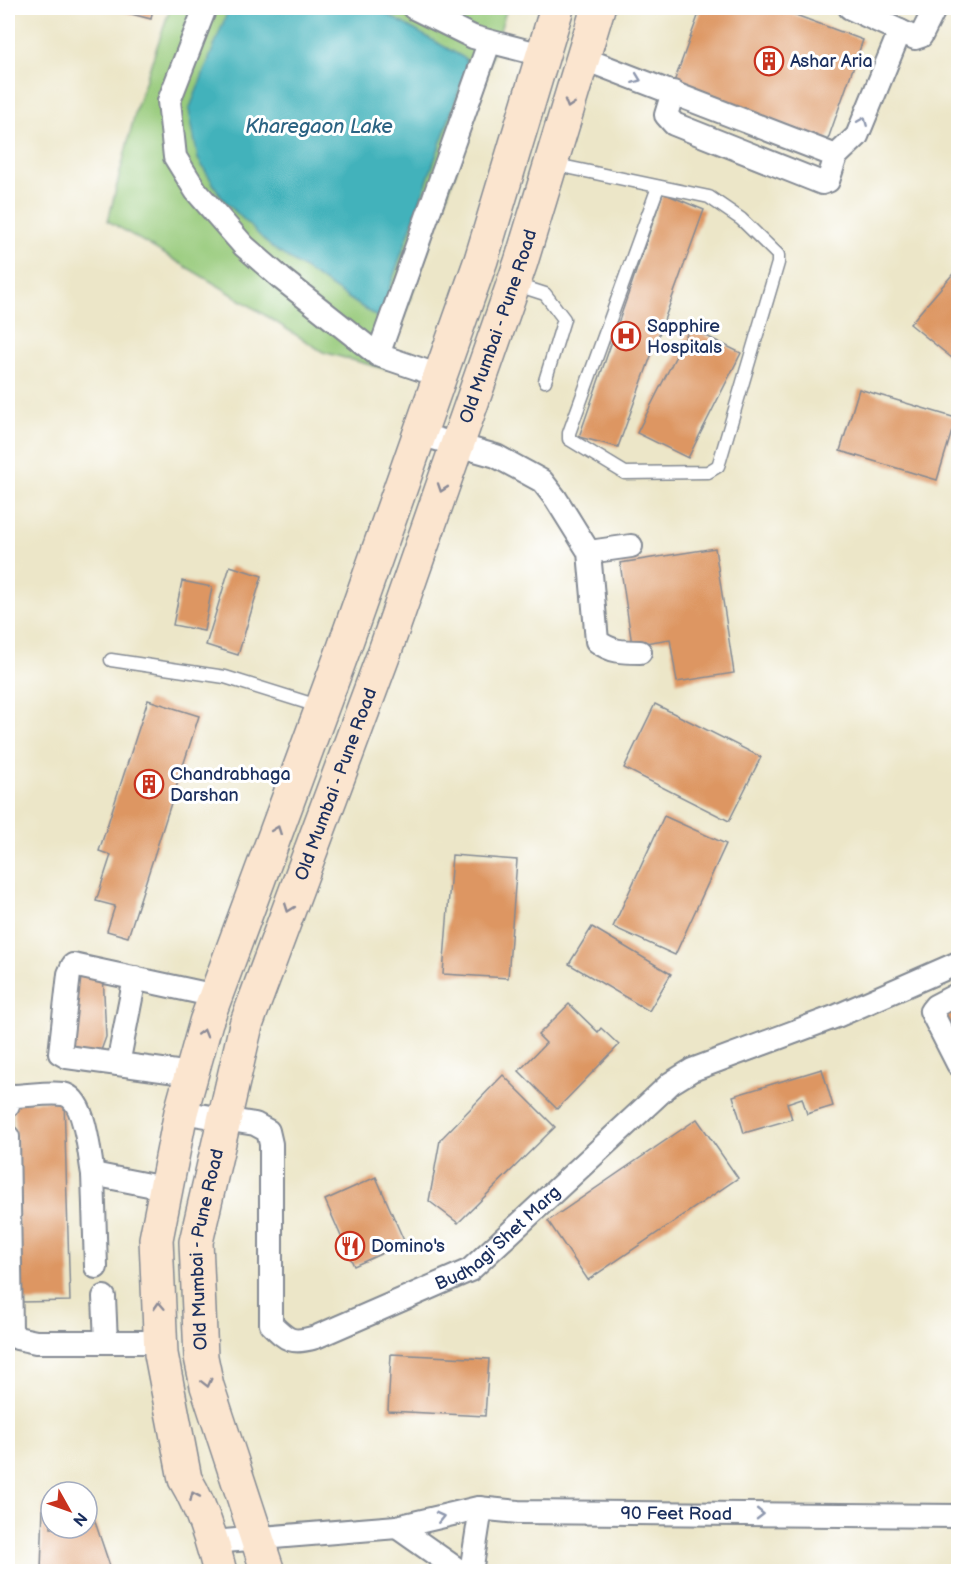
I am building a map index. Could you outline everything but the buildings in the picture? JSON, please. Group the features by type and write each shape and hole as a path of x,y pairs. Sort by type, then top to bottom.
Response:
{"main road":[{"name":"Old Mumbai - Pune Road","path":"216,1557 193,1492 185,1479 161,1354 156,1239 164,1188 190,1074 216,996 334,677 481,260 557,8"},
{"name":"Old Mumbai - Pune Road","path":"268,1572 207,1386 201,1356 196,1242 246,1025 370,689 513,284 598,8"},
{"path":"334,677 370,689"}],"street":[{"path":"205,8 170,101 175,156 196,191 244,246 378,355 440,376"},
{"path":"414,8 489,43 542,55"},
{"path":"850,8 915,38 921,36 934,8"},
{"path":"673,93 666,115 674,124 822,183 828,181 836,156 857,136 900,31"},
{"path":"378,355 489,43"},
{"path":"582,58 836,156"},
{"path":"419,434 496,456 542,481 589,552 597,641 619,652 640,652"},
{"path":"589,552 631,546"},
{"name":"Budhagi Shet Marg","path":"181,1112 255,1124 267,1131 271,1144 271,1324 285,1338 299,1342 316,1337 470,1270 671,1083 692,1070 837,1016 958,963"},
{"path":"190,1074 67,1057 60,1053 69,974 74,965 216,996"},
{"path":"118,1064 135,978"},
{"path":"958,994 935,1006 931,1011 958,1064"},
{"path":"8,1105 11,1096 64,1094 73,1100 81,1111 93,1174 96,1267"},
{"path":"8,1137 11,1330 17,1338 36,1342 161,1342"},
{"path":"93,1174 164,1188"},
{"path":"104,1297 106,1342"},
{"path":"471,1572 480,1508"},
{"name":"90 Feet Road","path":"216,1557 258,1539 397,1527 480,1508 518,1512 958,1516"},
{"path":"397,1527 461,1572"}],"lane":[{"path":"550,164 709,197 741,219 778,255 778,263 718,466 708,472 625,473 569,439 569,432 658,187"},
{"path":"513,284 545,294 564,319 545,381"},
{"path":"111,660 225,676 322,707"}],"green space":[{"path":"170,8 507,8 460,159 385,369 323,352 222,288 108,221 136,109"}],"water":[{"name":"Kharegaon Lake","path":"229,8 376,8 466,59 467,68 389,289 393,294 383,321 271,247 222,198 198,159 189,110"}],"place":[{"name":"Ashar Aria","path":"769,61"},
{"name":"Sapphire Hospitals","path":"626,336"},
{"name":"Chandrabhaga Darshan","path":"149,784"},
{"name":"Domino's","path":"350,1246"}]}
